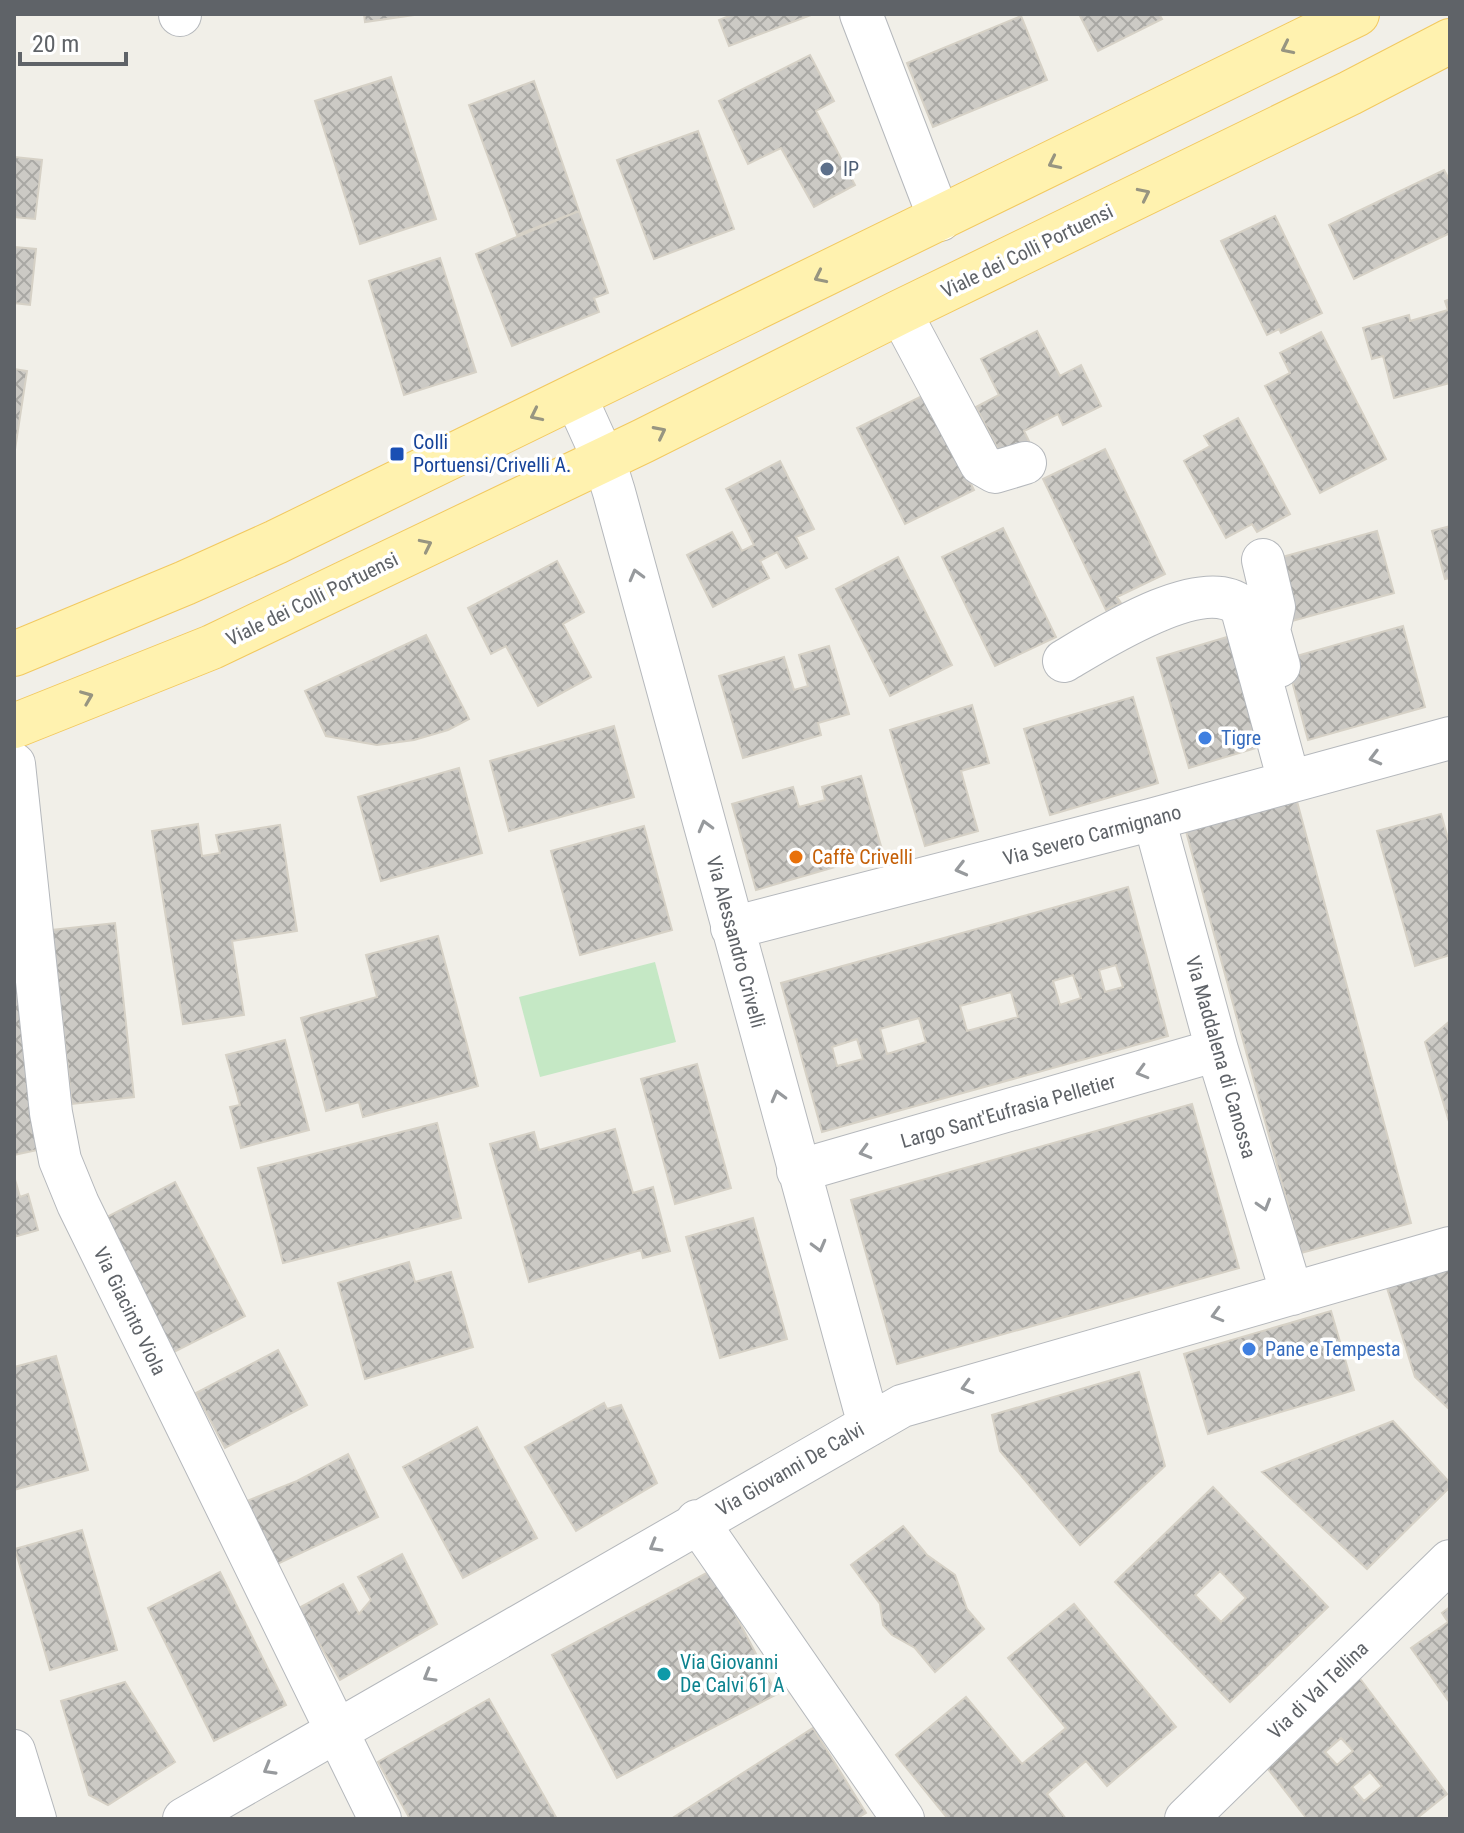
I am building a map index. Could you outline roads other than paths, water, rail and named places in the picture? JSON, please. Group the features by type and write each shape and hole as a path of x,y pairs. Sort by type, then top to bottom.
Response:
{"main road":[{"path":"14,654 276,542 1357,14"},
{"name":"Viale dei Colli Portuensi","path":"14,726 212,647 604,460 1450,41"}],"street":[{"path":"861,14 940,220"},
{"path":"900,312 981,464 995,472 1025,463"},
{"path":"575,396 604,460"},
{"name":"Via Alessandro Crivelli","path":"604,460 869,1425"},
{"path":"1263,560 1274,607 1269,630 1299,778"},
{"path":"1064,661 1138,617 1198,599 1233,599 1241,606 1299,778"},
{"name":"Via Severo Carmignano","path":"732,928 1154,819 1450,738"},
{"name":"Via Giacinto Viola","path":"14,764 51,1113 60,1160 78,1204 380,1819"},
{"name":"Via Maddalena di Canossa","path":"1154,819 1217,1050 1292,1294"},
{"name":"Largo Sant'Eufrasia Pelletier","path":"798,1171 1217,1050"},
{"name":"Via Giovanni De Calvi","path":"184,1819 697,1521 902,1406 1450,1248"},
{"path":"697,1521 903,1819"},
{"name":"Via di Val Tellina","path":"1186,1819 1450,1561"},
{"path":"14,1751 35,1819"}],"place":[{"name":"IP","path":"827,169"},
{"name":"Colli Portuensi/Crivelli A.","path":"397,454"},
{"name":"Tigre","path":"1205,738"},
{"name":"Caffè Crivelli","path":"796,857"},
{"name":"Pane e Tempesta","path":"1249,1349"},
{"name":"Via Giovanni De Calvi 61 A","path":"664,1674"}]}
